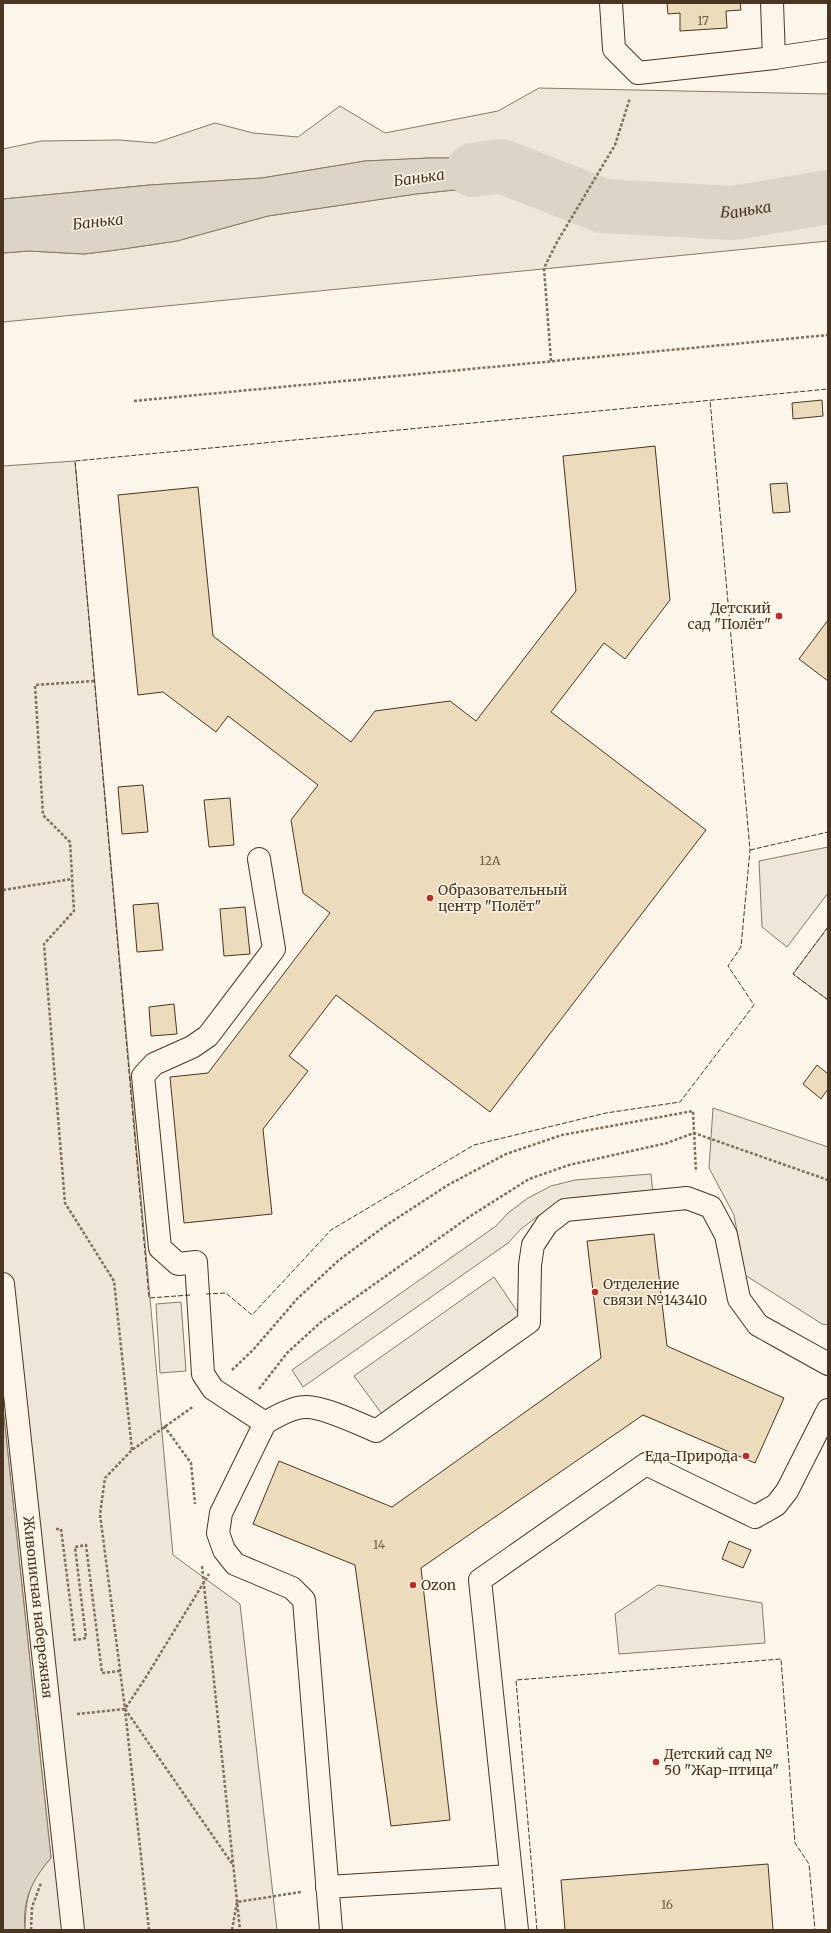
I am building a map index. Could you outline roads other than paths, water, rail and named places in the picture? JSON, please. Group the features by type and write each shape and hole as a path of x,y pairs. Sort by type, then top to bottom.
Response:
{"street":[{"path":"611,3 614,49 638,73 774,58 828,50"},
{"path":"772,3 774,58"},
{"path":"259,859 274,949 208,1036 192,1047 154,1064 143,1076 160,1248 178,1264 196,1262 203,1374 213,1389 265,1423"},
{"path":"331,1930 304,1600 292,1588 235,1564 224,1550 218,1533 221,1513 265,1423 278,1415 306,1407 331,1413 376,1431 529,1322 530,1265 533,1245 547,1224 565,1210 687,1198 711,1207 726,1235 739,1299 758,1325 828,1364"},
{"name":"Живописная набережная","path":"3,1284 73,1930"},
{"path":"517,1930 480,1580 646,1464 755,1517 776,1505 787,1491 828,1410"},
{"path":"327,1887 511,1876"}],"water":[{"path":"429,158 498,158 543,160 557,169 538,191 503,185 416,194 268,216 177,241 116,250 84,254 29,251 3,253 3,199 150,185 262,178 365,161"},
{"path":"3,1408 51,1858 38,1874 30,1891 25,1909 25,1930 3,1930"}],"waterway":[{"name":"Банька","path":"473,170 501,166 603,206 733,213 828,197"}],"place":[{"name":"Детский сад \"Полёт\"","path":"779,616"},
{"name":"Образовательный центр \"Полёт\"","path":"430,898"},
{"name":"Отделение связи №143410","path":"595,1292"},
{"name":"Еда-Природа","path":"746,1456"},
{"name":"Ozon","path":"413,1585"},
{"name":"Детский сад № 50 \"Жар-птица\"","path":"656,1762"}]}
